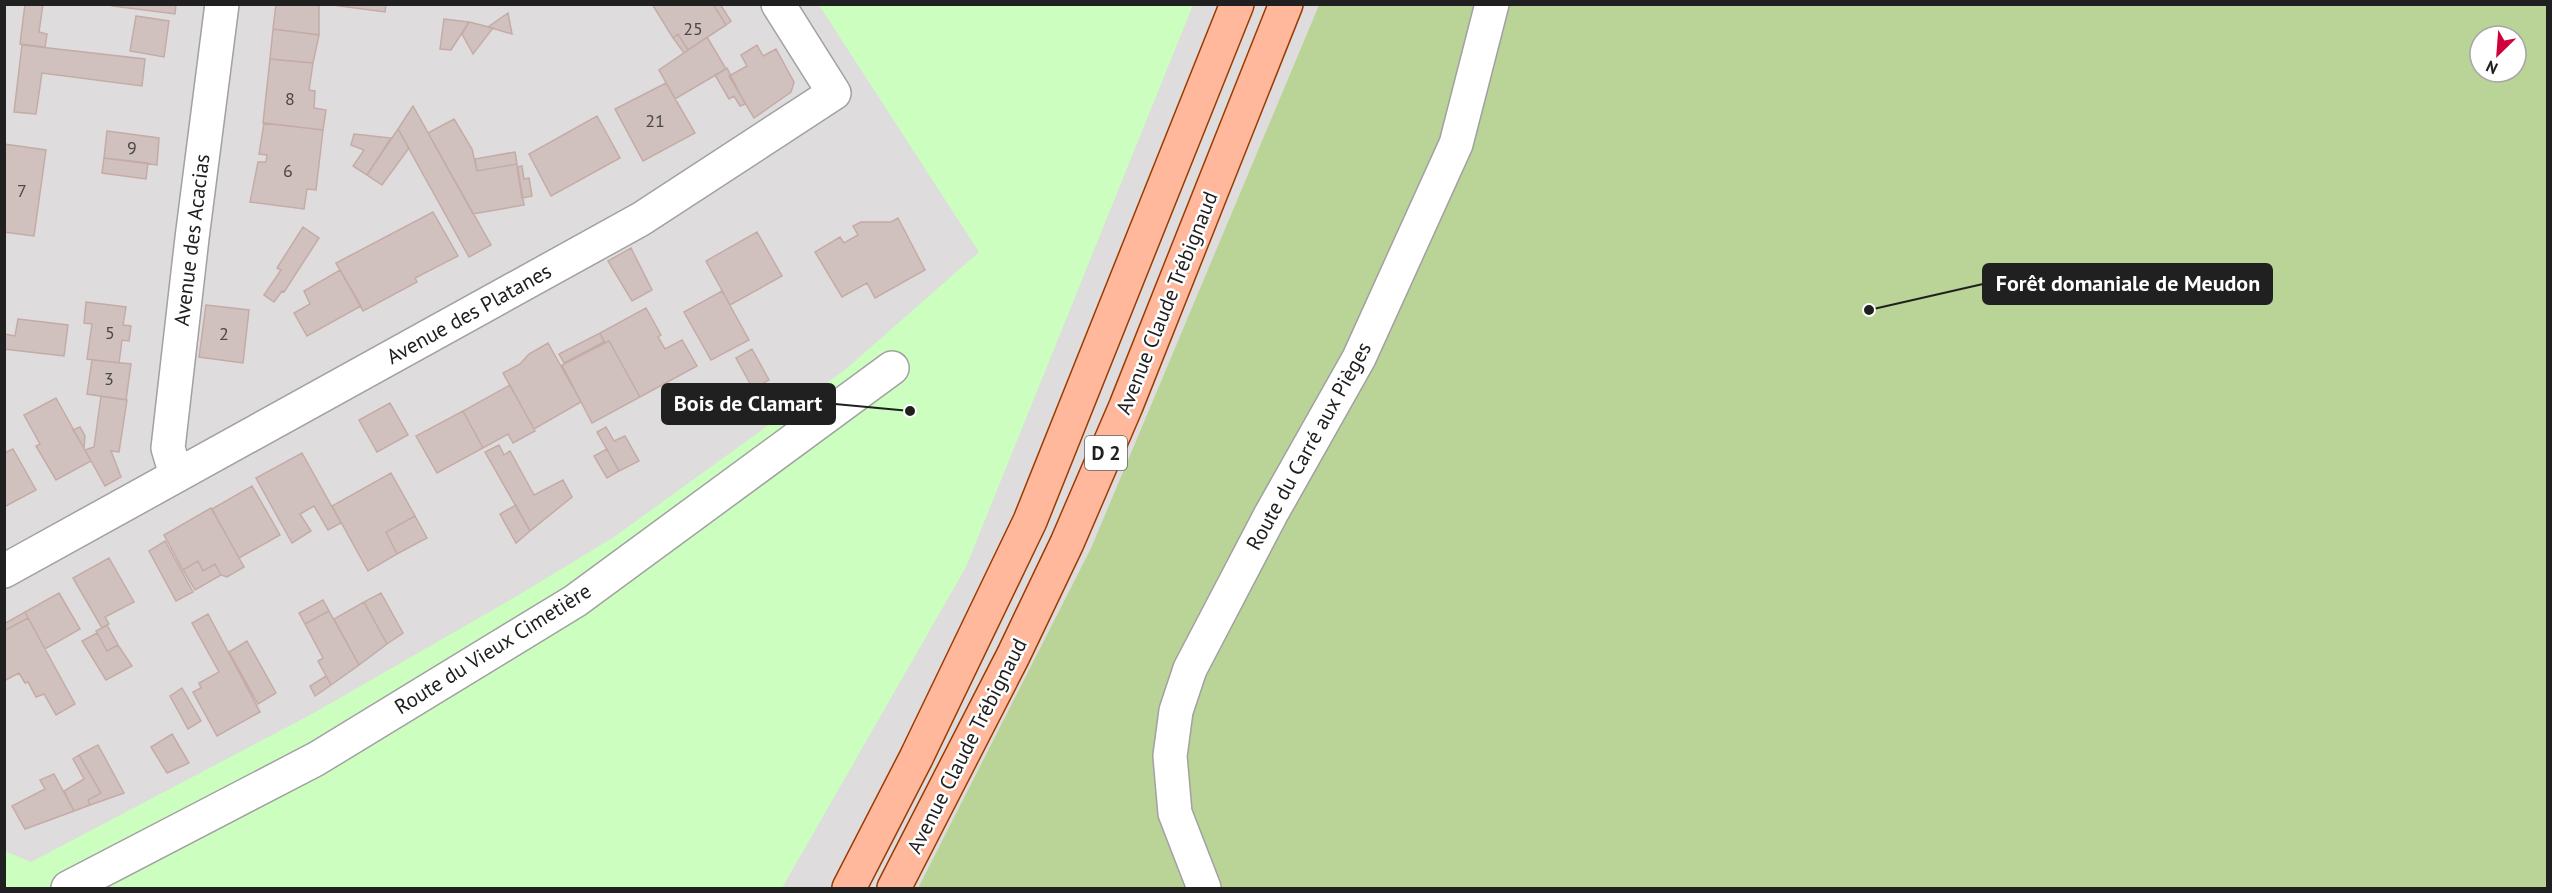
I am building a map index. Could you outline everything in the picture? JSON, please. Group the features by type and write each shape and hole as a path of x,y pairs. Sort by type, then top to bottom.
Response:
{"main road":[{"name":"Avenue Claude Trébignaud","path":"849,888 916,758 1030,521 1237,4"},
{"name":"Avenue Claude Trébignaud","path":"894,888 997,688 1067,543 1130,395 1286,4"}],"street":[{"name":"Avenue des Acacias","path":"176,475 168,448 222,4"},
{"name":"Avenue des Platanes","path":"4,571 641,219 834,93 778,4"},
{"name":"Route du Carré aux Pièges","path":"1204,888 1175,813 1170,756 1176,711 1190,669 1271,514 1359,357 1456,144 1492,4"},
{"name":"Route du Vieux Cimetière","path":"68,888 316,759 575,601 892,368"}],"shaded area":[{"path":"5,5 1319,5 1091,548 918,888 5,888"}],"green space":[{"path":"819,5 1193,5 966,567 782,888 5,888 4,851 31,862 312,714 614,537 846,369 979,252"},
{"path":"1319,5 2547,5 2547,888 918,888 1091,548"}],"building":[{"path":"25,4 43,4 39,32 47,34 45,47 20,44"},
{"path":"113,4 176,4 175,14 112,6"},
{"path":"276,4 319,4 319,35 273,29"},
{"path":"325,4 386,4 385,12"},
{"path":"652,4 713,4 726,25 688,50 678,34 673,38"},
{"path":"713,4 720,4 731,21 726,25"},
{"path":"508,13 512,34 488,27"},
{"path":"136,16 169,21 164,57 130,51"},
{"path":"444,19 469,22 451,50 440,49"},
{"path":"469,22 493,28 473,54 462,34"},
{"path":"273,29 319,35 313,63 270,59"},
{"path":"678,34 688,50 684,53 673,38"},
{"path":"707,37 726,69 675,99 659,70"},
{"path":"22,45 145,59 142,86 42,73 36,114 14,112"},
{"path":"757,45 763,56 776,49 794,82 791,92 754,118 729,76 747,66 741,55"},
{"path":"270,59 313,63 309,90 315,91 314,108 326,110 323,130 263,123"},
{"path":"727,68 745,104 740,106 734,96 729,99 715,75"},
{"path":"666,83 695,133 643,161 615,109"},
{"path":"413,106 491,245 469,257 398,129"},
{"path":"597,116 620,158 551,196 529,154"},
{"path":"454,119 472,149 477,171 517,164 524,205 473,214 428,133"},
{"path":"264,123 323,130 316,190 307,189 304,209 250,202 258,162 266,162 267,155 259,154"},
{"path":"398,129 409,148 382,185 367,175"},
{"path":"107,131 159,138 157,165 104,158"},
{"path":"354,134 391,138 367,175 353,166 364,150 351,145"},
{"path":"4,144 46,150 34,236 4,232"},
{"path":"515,152 517,164 477,171 475,159"},
{"path":"104,158 148,163 146,179 102,173"},
{"path":"522,166 524,179 529,178 532,196 522,198 517,167"},
{"path":"433,212 458,256 415,278 417,282 363,311 336,263"},
{"path":"898,218 925,270 875,298 867,283 842,297 815,252 840,237 844,243 858,235 853,226 861,222 891,222"},
{"path":"303,227 319,238 284,292 282,291 274,302 264,295 281,270 277,268"},
{"path":"757,232 782,276 730,305 706,261"},
{"path":"631,248 652,290 632,301 608,261"},
{"path":"340,270 361,306 307,336 294,313 310,304 304,291"},
{"path":"722,291 749,340 711,360 684,312"},
{"path":"86,302 126,307 123,325 131,326 129,341 122,340 119,363 87,359 92,324 84,323"},
{"path":"206,305 249,310 243,363 199,357"},
{"path":"646,308 661,335 658,337 665,349 682,340 697,366 640,397 609,341 605,343 600,333"},
{"path":"18,319 68,325 64,356 4,349 4,334 15,336"},
{"path":"600,333 604,342 564,363 559,354"},
{"path":"609,341 640,397 592,423 562,365"},
{"path":"548,343 581,402 534,429 503,373 520,364 529,354"},
{"path":"752,349 769,380 753,389 736,358"},
{"path":"92,360 131,364 126,400 87,394"},
{"path":"510,385 535,431 513,443 508,434 483,448 463,411"},
{"path":"101,396 127,400 119,452 111,451 121,477 105,486 85,450 94,447"},
{"path":"56,398 91,461 56,480 36,446 40,444 24,415"},
{"path":"390,403 408,435 377,452 359,420"},
{"path":"463,411 483,448 437,473 416,436"},
{"path":"80,427 85,436 84,448 73,430"},
{"path":"606,427 614,441 625,436 639,461 619,471 597,432"},
{"path":"499,445 504,455 510,451 534,495 563,480 572,497 530,531 485,452"},
{"path":"13,449 36,490 4,507 4,453"},
{"path":"607,449 619,471 607,478 594,456"},
{"path":"302,453 341,523 328,530 314,506 300,514 311,531 292,543 256,478"},
{"path":"391,473 415,516 386,532 397,554 368,571 332,506"},
{"path":"252,486 280,535 239,558 212,509"},
{"path":"516,505 530,531 516,543 500,514"},
{"path":"211,508 244,567 227,577 221,575 215,564 203,571 198,561 183,570 164,535"},
{"path":"415,516 427,538 397,554 386,532"},
{"path":"165,541 193,592 176,601 149,551"},
{"path":"109,558 134,602 105,617 109,624 102,628 73,578"},
{"path":"198,561 203,571 215,564 221,575 195,590 183,570"},
{"path":"59,593 80,629 45,649 25,612"},
{"path":"381,593 403,633 387,644 364,602"},
{"path":"323,600 329,611 305,624 299,613"},
{"path":"364,602 387,644 359,665 334,619"},
{"path":"329,611 359,665 331,685 318,661 323,658 305,624"},
{"path":"25,612 28,618 4,631 4,624"},
{"path":"208,614 260,712 217,736 193,692 201,688 199,683 219,672 192,623"},
{"path":"28,618 75,704 56,715 44,694 36,697 28,682 25,683 19,673 4,681 4,631"},
{"path":"107,625 118,645 107,651 96,631"},
{"path":"97,633 107,651 118,645 132,666 106,680 82,641"},
{"path":"247,641 276,693 258,704 229,652"},
{"path":"326,676 331,685 315,696 310,686"},
{"path":"182,688 201,721 188,729 170,696"},
{"path":"172,734 189,763 167,773 151,747"},
{"path":"98,745 124,793 90,805 88,800 101,793 79,755"},
{"path":"79,755 101,793 88,800 90,805 74,811 64,791 84,779 73,759"},
{"path":"54,774 74,811 25,829 12,806 45,789 40,780"}],"place":[{"name":"Forêt domaniale de Meudon","path":"1869,310"},
{"name":"Bois de Clamart","path":"910,411"}]}
